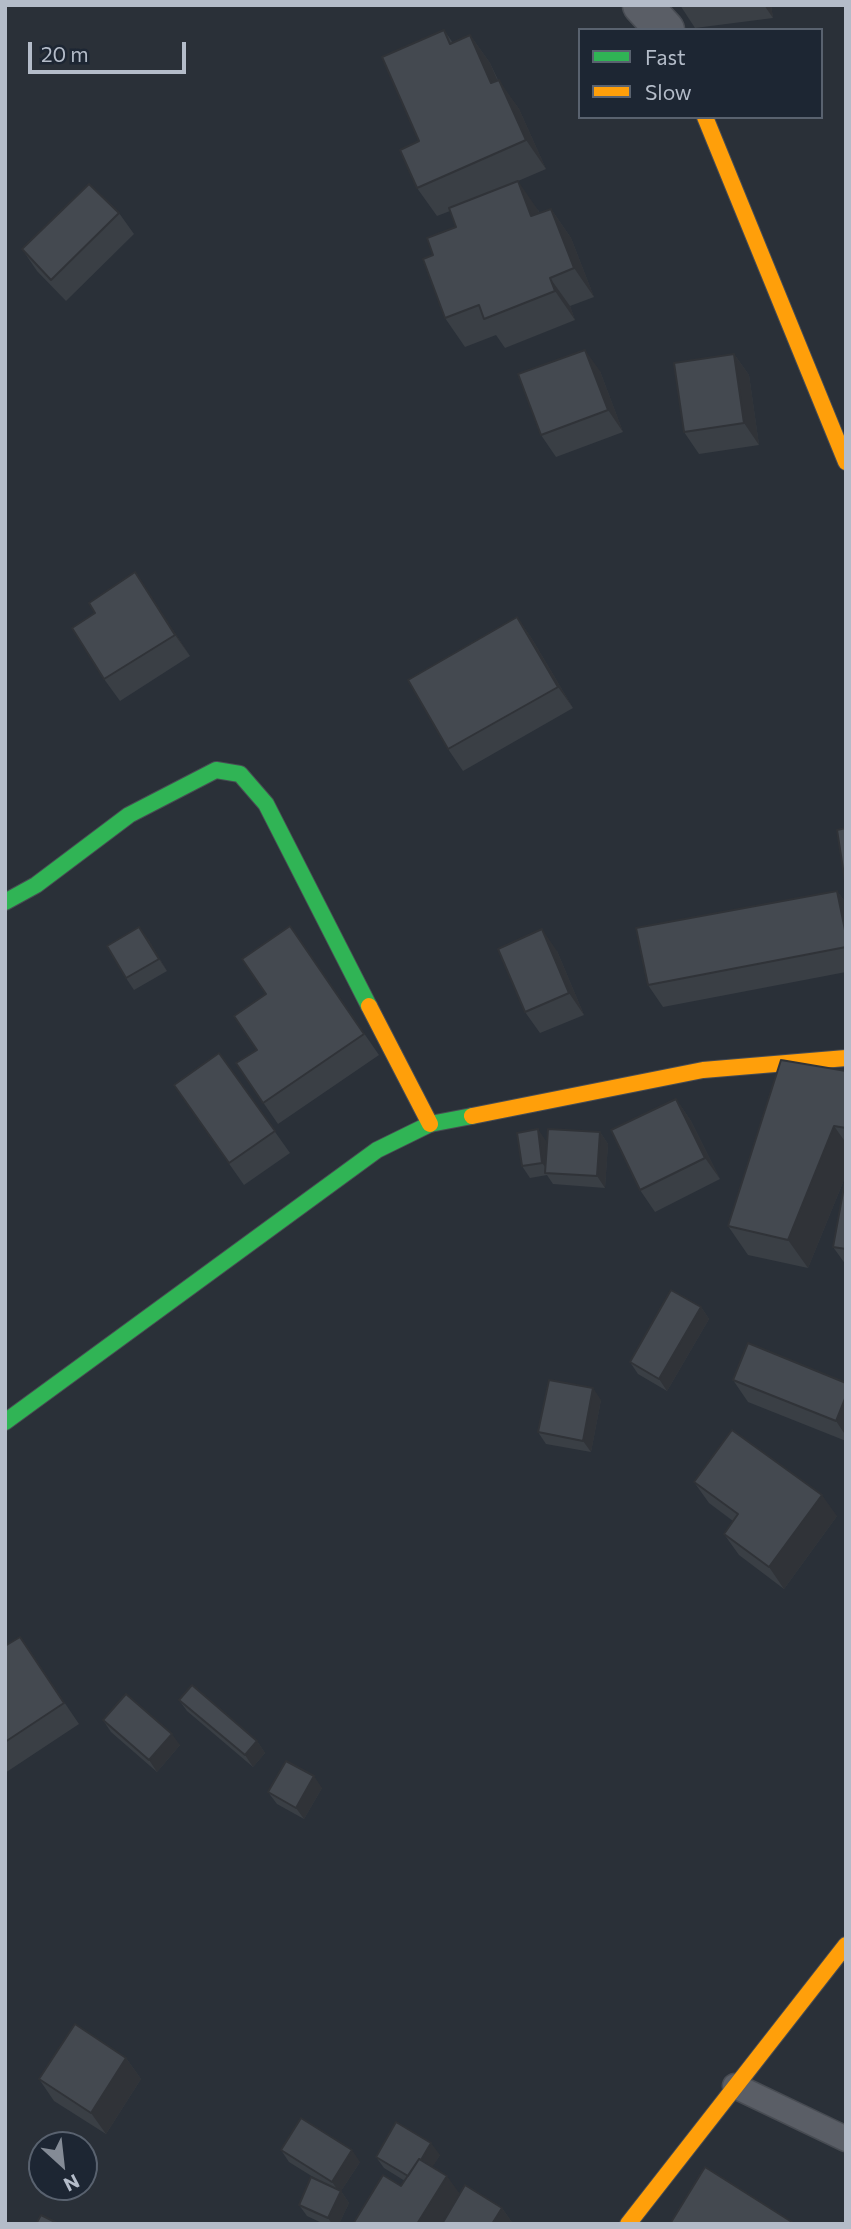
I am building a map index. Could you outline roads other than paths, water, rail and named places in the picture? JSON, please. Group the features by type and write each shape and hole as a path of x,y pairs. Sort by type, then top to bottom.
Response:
{"street":[{"path":"642,5 663,28"},
{"path":"706,119 846,462"},
{"path":"5,902 36,885 129,815 216,770 240,775 266,804 430,1124"},
{"path":"5,1422 377,1150 430,1124 703,1070 846,1058"},
{"path":"628,2224 846,1945"}],"lane":[{"path":"735,2086 846,2139"}]}
